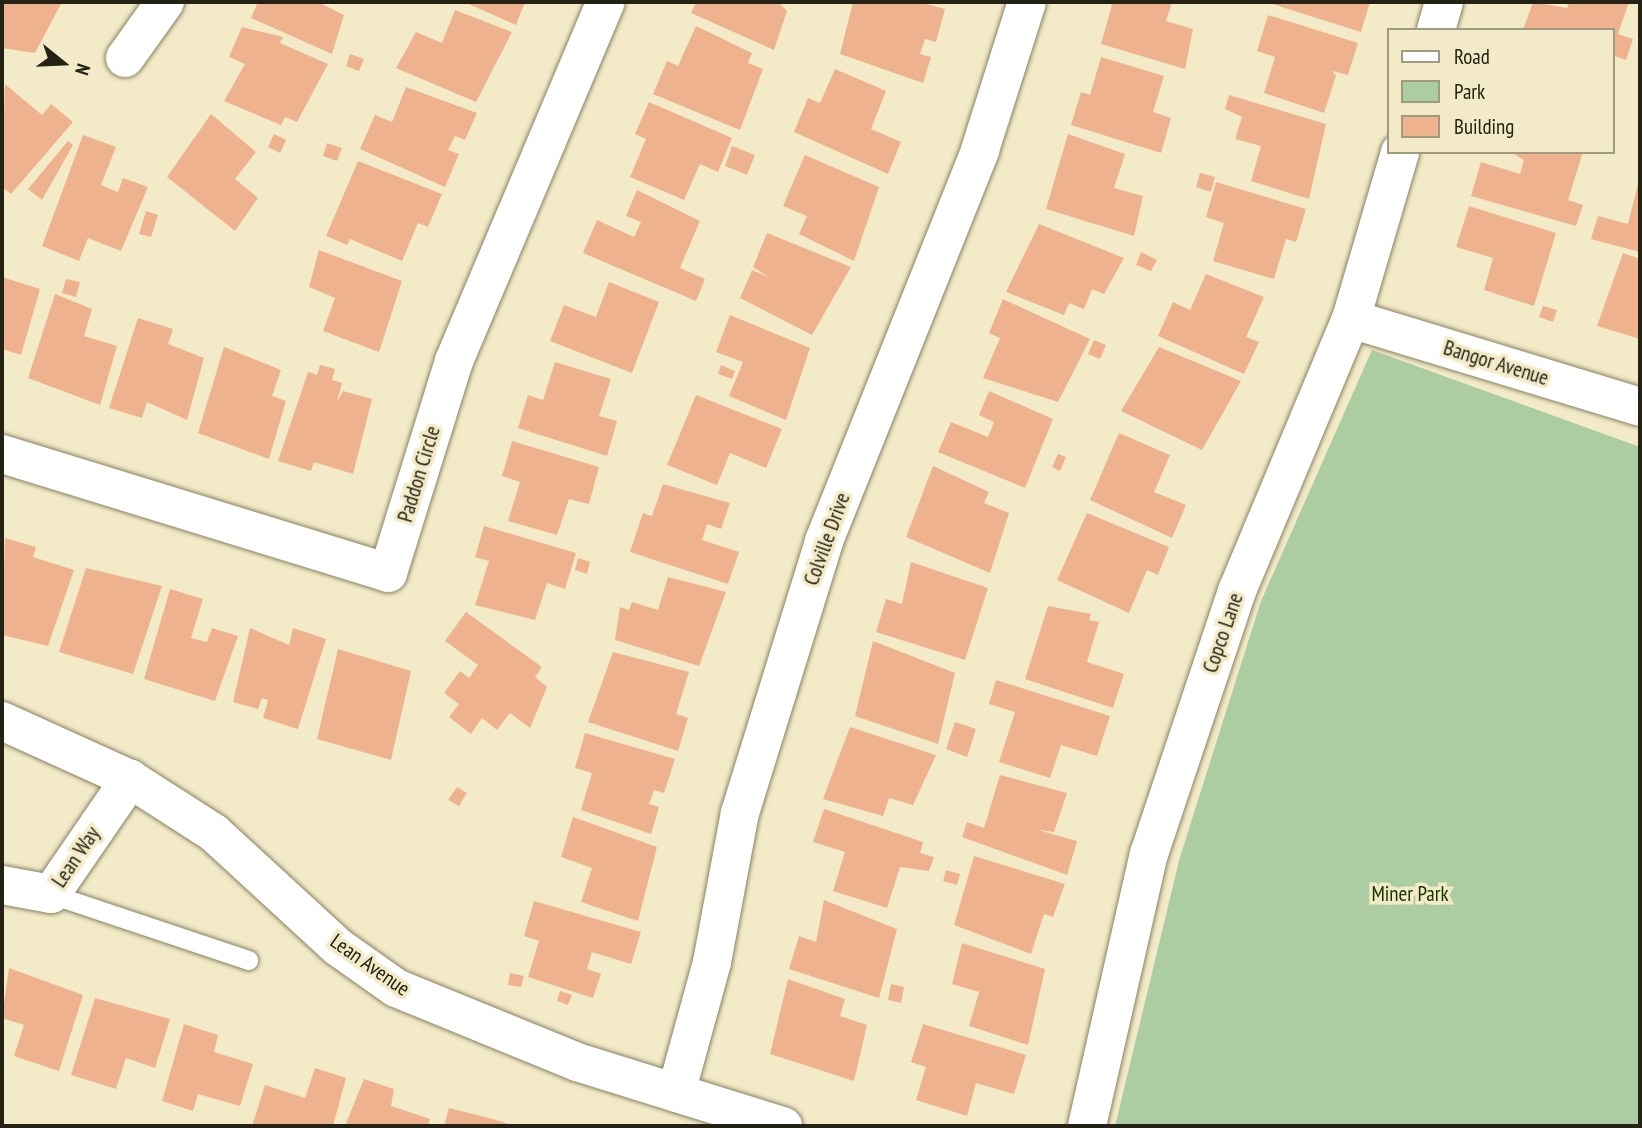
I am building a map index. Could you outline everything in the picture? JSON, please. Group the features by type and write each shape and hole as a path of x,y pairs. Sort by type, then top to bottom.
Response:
{"street":[{"path":"125,58 164,2"},
{"name":"Paddon Circle","path":"2,454 388,573 454,360 606,2"},
{"name":"Colville Drive","path":"676,1093 712,962 740,813 824,541 981,150 1027,2"},
{"path":"1437,28 1444,2"},
{"name":"Copco Lane","path":"1087,1126 1149,854 1237,591 1351,319 1399,154"},
{"name":"Bangor Avenue","path":"1351,319 1640,407"},
{"name":"Lean Avenue","path":"2,721 130,779 214,833 338,947 396,988 577,1062 783,1126"},
{"name":"Lean Way","path":"2,885 51,894 130,779"}],"lane":[{"path":"51,894 248,960"}],"green space":[{"name":"Miner Park","path":"1372,350 1640,447 1640,1126 1115,1126 1180,857 1261,601"}],"building":[{"path":"2,2 62,2 35,53 2,48"},
{"path":"258,2 318,2 344,15 332,54 251,18"},
{"path":"464,2 525,2 516,25"},
{"path":"696,2 778,2 787,11 774,50 691,13"},
{"path":"853,2 920,2 945,9 936,42 925,39 920,54 931,57 923,83 840,54"},
{"path":"1105,2 1172,2 1166,21 1193,29 1185,69 1101,44 1112,5"},
{"path":"1266,2 1370,2 1361,32"},
{"path":"1533,2 1567,8 1569,2 1629,2 1618,34 1633,39 1626,60 1614,56 1614,28 1524,28"},
{"path":"455,10 512,32 476,102 396,68 416,32 442,43"},
{"path":"1268,15 1358,43 1348,75 1332,71 1336,76 1324,113 1264,93 1275,57 1257,51"},
{"path":"696,26 752,53 748,63 763,69 740,130 653,94 667,61 678,66"},
{"path":"242,27 283,37 280,43 328,64 297,122 285,117 281,125 224,101 245,64 229,57"},
{"path":"350,54 364,59 359,71 346,66"},
{"path":"1101,57 1164,76 1153,112 1171,118 1161,153 1071,125 1081,92 1090,95"},
{"path":"835,69 886,91 871,129 901,142 888,174 794,132 808,98 820,103"},
{"path":"5,84 42,115 51,104 73,122 11,194 2,187"},
{"path":"406,87 477,113 465,140 455,136 448,150 459,154 445,187 360,149 375,115 392,122"},
{"path":"1229,95 1326,124 1309,199 1251,181 1261,146 1235,139 1242,117 1225,109"},
{"path":"649,102 732,138 718,172 700,164 684,200 630,177 646,139 635,134"},
{"path":"211,114 256,152 235,179 258,198 235,231 167,177"},
{"path":"274,134 286,140 280,153 268,147"},
{"path":"1068,134 1125,154 1114,188 1143,196 1134,236 1046,209"},
{"path":"83,135 116,147 101,185 118,192 123,178 148,187 121,251 88,238 79,261 42,246"},
{"path":"68,141 73,145 42,200 28,189"},
{"path":"327,143 342,148 337,161 323,156"},
{"path":"732,146 755,155 747,175 725,166"},
{"path":"1514,154 1582,154 1568,200 1583,205 1576,226 1471,196 1481,162 1520,174 1524,160"},
{"path":"805,155 879,187 854,261 799,234 807,216 783,206"},
{"path":"358,161 442,194 428,227 418,223 402,261 350,239 347,245 326,236"},
{"path":"1200,173 1215,177 1211,192 1196,187"},
{"path":"1639,180 1640,252 1591,239 1598,216 1628,224"},
{"path":"1216,182 1306,209 1296,242 1286,239 1274,279 1213,261 1224,223 1206,217"},
{"path":"637,190 700,221 680,268 705,279 696,301 583,253 597,220 634,237 641,222 626,216"},
{"path":"1469,206 1556,233 1534,306 1484,290 1493,258 1456,247"},
{"path":"146,211 158,215 151,237 139,234"},
{"path":"1039,224 1124,258 1104,294 1092,289 1084,309 1069,303 1064,315 1006,292"},
{"path":"767,233 851,267 812,335 740,298 752,270 769,277 753,267"},
{"path":"319,250 402,281 379,352 323,331 335,298 309,287"},
{"path":"1141,252 1157,260 1151,271 1136,265"},
{"path":"1623,253 1640,259 1640,339 1597,326"},
{"path":"1206,274 1264,297 1246,337 1259,342 1244,374 1158,336 1173,302 1190,310"},
{"path":"2,277 40,289 21,355 2,349"},
{"path":"66,279 80,282 76,297 62,293"},
{"path":"609,282 659,302 632,373 550,341 564,305 596,317"},
{"path":"55,294 92,309 84,336 117,346 100,405 28,378"},
{"path":"1003,299 1090,339 1058,402 983,378 1000,338 989,333"},
{"path":"1543,306 1557,310 1553,322 1539,317"},
{"path":"730,315 810,348 786,420 729,396 743,362 716,352"},
{"path":"138,318 173,329 168,344 204,358 187,420 147,402 142,418 109,408"},
{"path":"1094,340 1106,345 1100,359 1088,354"},
{"path":"224,347 281,370 272,396 286,401 269,459 198,433"},
{"path":"1159,347 1241,381 1202,450 1121,411"},
{"path":"555,362 611,379 599,416 617,421 607,456 518,428 528,395 543,400"},
{"path":"320,365 335,369 332,380 342,383 337,402 343,391 372,399 353,474 314,462 311,471 278,461 308,372 317,375"},
{"path":"721,365 735,371 732,379 718,374"},
{"path":"989,391 1053,419 1025,488 938,452 951,422 988,437 994,422 979,415"},
{"path":"696,395 782,429 766,468 730,453 717,485 667,465"},
{"path":"1119,433 1170,455 1154,492 1186,505 1172,538 1090,500"},
{"path":"512,441 599,467 589,504 569,499 557,535 508,521 520,482 502,476"},
{"path":"1058,454 1066,457 1060,471 1052,467"},
{"path":"933,466 989,492 984,503 1009,513 990,573 906,537"},
{"path":"663,484 730,503 721,529 707,524 702,540 739,552 728,584 630,552 643,513 652,516"},
{"path":"1087,513 1169,547 1158,575 1147,570 1129,613 1057,580"},
{"path":"484,526 576,553 565,589 547,583 535,620 475,605 489,561 475,557"},
{"path":"5,538 36,547 33,557 74,570 48,646 2,635"},
{"path":"578,558 590,562 587,574 575,570"},
{"path":"911,562 988,588 965,660 876,632 886,599 902,604"},
{"path":"86,568 162,586 133,674 59,652"},
{"path":"668,577 726,592 699,666 615,640 620,607 629,610 632,602 658,610"},
{"path":"170,589 203,599 191,638 207,642 212,628 238,636 215,701 144,679"},
{"path":"1048,606 1091,614 1089,620 1099,622 1087,662 1124,674 1113,708 1025,679"},
{"path":"466,612 542,667 535,677 547,687 530,728 510,713 497,730 482,718 471,734 449,717 459,704 444,693 460,671 469,678 478,665 445,641"},
{"path":"250,628 289,645 293,628 326,639 298,729 263,718 268,700 262,698 258,709 233,702"},
{"path":"873,641 955,673 938,744 855,716"},
{"path":"338,649 411,671 391,760 317,739"},
{"path":"613,652 689,672 676,714 688,718 678,751 588,722"},
{"path":"996,680 1110,716 1097,756 1061,745 1050,778 999,762 1015,712 989,704"},
{"path":"955,722 976,729 967,757 946,749"},
{"path":"850,727 936,755 913,805 889,798 883,816 823,799"},
{"path":"585,733 675,759 664,793 654,790 649,804 659,807 651,834 581,810 592,773 575,768"},
{"path":"1000,775 1067,793 1054,832 1038,830 1077,841 1067,875 962,837 967,822 984,828"},
{"path":"457,787 467,793 459,806 448,800"},
{"path":"824,809 923,842 920,853 934,857 929,871 900,867 887,908 833,891 845,852 813,842"},
{"path":"573,817 657,847 638,921 581,902 592,868 561,857"},
{"path":"974,856 1065,884 1053,917 1044,914 1031,954 954,925"},
{"path":"946,870 960,874 957,885 943,881"},
{"path":"824,900 897,929 879,998 789,969 799,936 816,942"},
{"path":"534,901 641,932 631,964 592,952 587,969 601,974 593,998 528,977 539,941 524,936"},
{"path":"962,943 1045,969 1028,1045 969,1026 979,992 952,984"},
{"path":"9,968 83,995 59,1071 14,1056 24,1025 2,1018"},
{"path":"510,973 524,976 521,987 508,985"},
{"path":"788,979 845,999 840,1016 867,1025 854,1081 770,1054"},
{"path":"891,984 904,987 901,1003 888,1000"},
{"path":"560,991 572,995 568,1005 557,1001"},
{"path":"95,998 170,1019 155,1068 126,1058 116,1089 71,1075"},
{"path":"184,1024 218,1035 214,1052 253,1064 240,1106 198,1094 193,1111 162,1101"},
{"path":"923,1024 1026,1055 1014,1094 976,1083 967,1116 916,1100 926,1067 911,1062"},
{"path":"315,1068 346,1078 333,1126 252,1126 265,1085 305,1098"},
{"path":"364,1079 394,1089 391,1106 430,1119 428,1126 345,1126"},
{"path":"449,1108 493,1119 515,1126 444,1126"}]}
